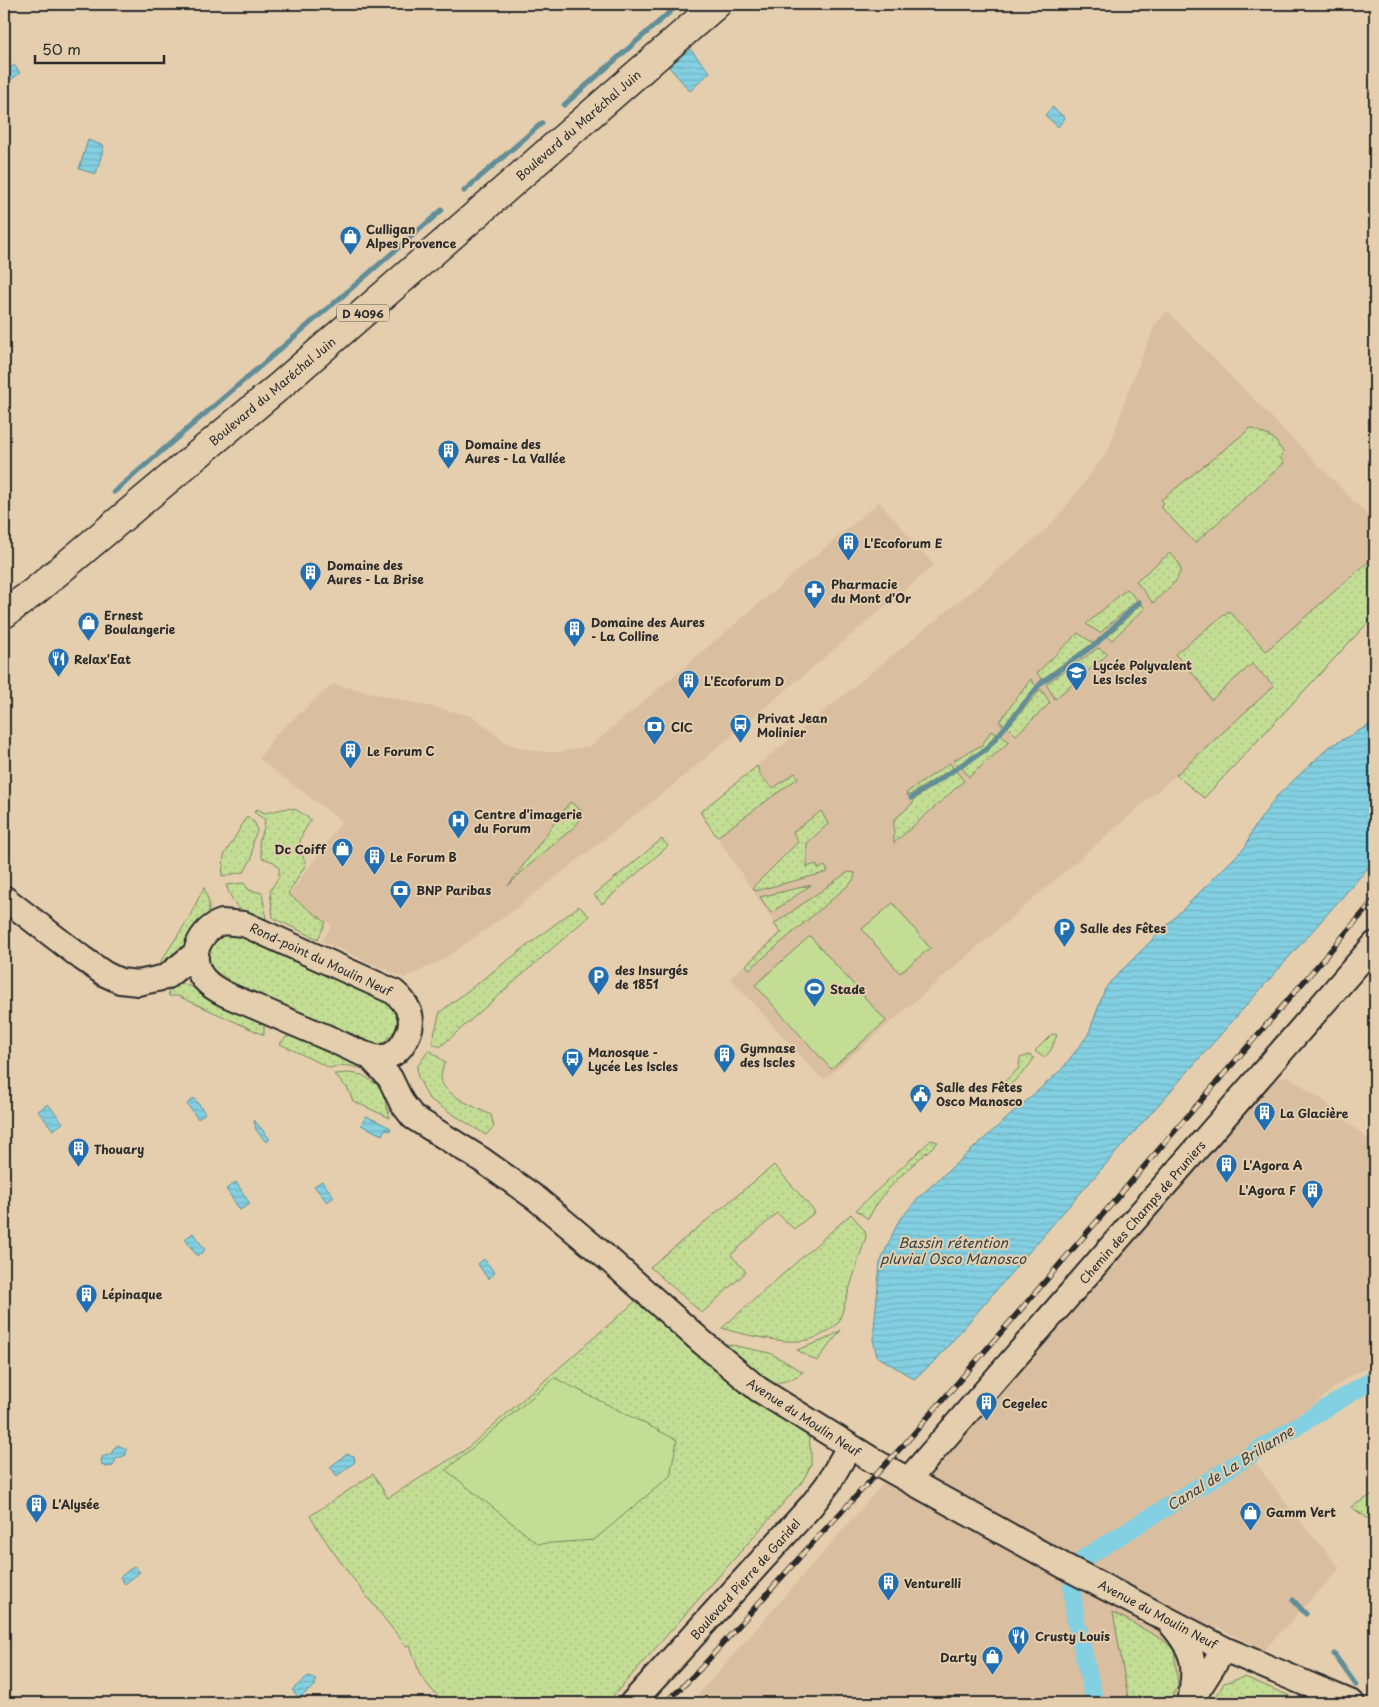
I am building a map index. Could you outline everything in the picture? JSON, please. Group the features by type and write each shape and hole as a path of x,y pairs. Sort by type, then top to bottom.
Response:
{"main road":[{"name":"Boulevard du Maréchal Juin","path":"4,614 282,384 717,4"}],"street":[{"path":"4,898 82,958 112,978 138,983 166,977 207,983 275,1016 369,1056 386,1057 397,1052"},
{"name":"Rond-point du Moulin Neuf","path":"196,953 206,932 218,924 234,922 244,924 376,982 401,998 410,1013 410,1028 397,1052"},
{"name":"Chemin des Champs de Pruniers","path":"908,1480 1375,944"},
{"path":"166,977 196,953"},
{"path":"196,953 197,966 207,983"},
{"path":"390,1078 397,1052"},
{"name":"Avenue du Moulin Neuf","path":"369,1056 390,1078 402,1103 413,1117 482,1160 537,1199 614,1263 740,1375 765,1393 849,1446 1066,1567 1224,1649 1352,1703"},
{"name":"Boulevard Pierre de Garidel","path":"632,1703 811,1506 828,1484 849,1446"},
{"path":"1165,1618 1190,1652 1194,1671 1190,1703"},
{"path":"1194,1671 1224,1649"},
{"path":"1190,1703 1224,1649"}],"shaded area":[{"name":"Lycée Polyvalent Les Iscles","path":"1167,311 1375,523 1375,615 1204,799 1176,775 825,1079 820,1077 730,978 781,932 700,812 1044,532 1069,503 1108,451 1129,389 1155,325"},
{"path":"879,502 934,565 672,786 515,909 441,961 404,978 322,941 332,925 290,894 342,821 259,759 276,734 333,684 472,716 508,744 526,749 559,752 591,746"},
{"path":"1288,1076 1325,1102 1375,1146 1375,1365 1349,1376 1250,1456 1307,1530 1340,1568 1264,1650 1215,1626 1172,1703 691,1703 884,1483 1150,1207 1264,1081"}],"green space":[{"path":"1251,428 1273,438 1284,453 1280,457 1284,463 1195,543 1160,506 1164,503 1161,500"},
{"path":"1170,553 1178,562 1181,570 1176,581 1153,603 1136,581"},
{"path":"1375,556 1375,615 1204,798 1176,775 1274,686 1252,664 1211,700 1201,683 1175,654 1229,611 1266,651"},
{"path":"1127,589 1137,600 1100,633 1086,624"},
{"path":"1141,604 1145,608 1112,640 1107,637"},
{"path":"1078,633 1093,643 1042,679 1037,673"},
{"path":"1098,648 1108,654 1055,699 1046,684"},
{"path":"1031,679 1036,686 1004,725 999,722"},
{"path":"1041,689 1050,703 1016,735 1008,727"},
{"path":"991,731 996,733 986,747 957,765 954,760 982,745"},
{"path":"1000,735 1009,742 969,777 962,768 987,751"},
{"path":"950,763 953,768 908,796 906,793"},
{"path":"757,766 761,777 773,788 795,773 798,778 717,837 700,812"},
{"path":"956,771 964,781 894,843 894,820 914,802 913,800"},
{"path":"570,802 582,811 580,820 508,886"},
{"path":"288,808 297,810 311,820 300,841 301,851 306,864 288,894 326,922 318,939 273,918 270,891 279,876 279,868 274,862 262,858 259,841 265,820 254,812 257,809 265,813"},
{"path":"821,811 828,824 807,843 807,867 816,864 819,869 825,866 828,872 755,891 753,887 798,842 793,832"},
{"path":"247,816 255,823 257,831 253,840 252,858 244,872 222,876 224,856"},
{"path":"662,839 668,846 602,904 594,895"},
{"path":"850,872 855,873 851,883 750,969 746,965 781,933 774,924"},
{"path":"244,883 249,890 262,893 266,919 245,912 236,905 226,885"},
{"path":"811,885 771,913 760,897"},
{"path":"204,887 209,910 202,925 162,968 161,961 189,918"},
{"path":"893,903 930,948 900,973 862,929"},
{"path":"579,906 588,917 440,1047 432,1043 440,1012"},
{"path":"229,934 239,934 390,1002 398,1019 395,1030 383,1044 374,1045 357,1038 345,1037 235,988 209,963 209,956 214,942 220,937"},
{"name":"Stade","path":"810,936 886,1021 831,1069 755,985"},
{"path":"175,981 198,989 259,1019 264,1024 264,1035 178,996 169,996 167,983"},
{"path":"1052,1034 1057,1035 1051,1050 1044,1058 1035,1051"},
{"path":"292,1035 367,1063 377,1076 354,1067 336,1066 330,1068 280,1044 286,1037"},
{"path":"429,1050 445,1062 441,1079 446,1089 465,1102 491,1115 494,1126 486,1135 429,1099 418,1077 417,1067"},
{"path":"1029,1055 1034,1058 1031,1063 1004,1090 1000,1086 1019,1068 1020,1058"},
{"path":"349,1073 362,1075 381,1087 390,1118 353,1101 348,1089 334,1074"},
{"path":"931,1140 938,1142 890,1187 868,1219 856,1210"},
{"path":"774,1165 815,1212 794,1229 777,1213 731,1255 746,1272 702,1313 650,1267"},
{"path":"851,1214 865,1231 866,1236 839,1322 822,1335 794,1341 763,1338 722,1328"},
{"path":"637,1300 808,1432 811,1465 802,1482 607,1703 446,1703 420,1675 410,1645 406,1646 356,1582 310,1516 373,1474 388,1498 465,1450"},
{"path":"841,1330 817,1361 797,1350 826,1339"},
{"path":"707,1340 770,1353 803,1372 790,1380 766,1385"},
{"path":"555,1378 677,1440 670,1476 594,1540 538,1544 446,1470"},
{"path":"1375,1493 1375,1512 1370,1520 1351,1507"},
{"path":"1113,1612 1163,1640 1174,1650 1178,1686 1168,1703 1129,1703"},
{"path":"1245,1677 1306,1703 1213,1703 1224,1683"}],"water":[{"path":"690,49 710,72 690,91 669,67"},
{"path":"14,65 20,73 4,85 4,73"},
{"path":"1052,107 1065,118 1058,127 1045,115"},
{"path":"88,140 104,146 96,174 79,169"},
{"name":"Bassin rétention pluvial Osco Manosco","path":"1375,722 1375,860 1067,1208 936,1360 914,1379 877,1356 873,1340 880,1263 898,1222 920,1196 1062,1069 1088,1035 1105,989 1111,981 1246,846 1253,829 1277,796 1329,747"},
{"path":"194,1098 205,1113 198,1119 187,1104"},
{"path":"48,1104 63,1123 53,1130 38,1111"},
{"path":"366,1116 391,1128 390,1131 385,1129 382,1135 361,1125"},
{"path":"254,1120 270,1139 266,1142 256,1130"},
{"path":"322,1181 334,1197 327,1202 314,1186"},
{"path":"236,1182 250,1204 240,1210 226,1189"},
{"path":"193,1233 205,1250 197,1256 185,1239"},
{"path":"484,1259 495,1273 488,1279 478,1264"},
{"path":"118,1445 126,1449 126,1455 116,1459 113,1466 106,1467 102,1465 102,1457 111,1454"},
{"path":"347,1454 354,1456 355,1462 337,1476 330,1467"},
{"path":"134,1566 140,1572 125,1584 120,1577"},
{"path":"308,1676 316,1681 314,1682 316,1685 299,1698 292,1690"}],"waterway":[{"path":"564,105 679,4"},
{"path":"464,191 542,123"},
{"path":"332,305 442,210"},
{"path":"114,492 329,307"},
{"path":"911,798 987,749 1041,683 1097,643 1139,602"},
{"name":"Canal de La Brillanne","path":"1084,1558 1375,1378"},
{"name":"Canal de La Brillanne","path":"1072,1588 1075,1617 1095,1703"},
{"path":"1293,1600 1306,1614"},
{"path":"1334,1654 1356,1685"}],"railway":[{"path":"666,1703 701,1668 807,1549 909,1439 1375,899"}],"place":[{"name":"Culligan Alpes Provence","path":"350,255"},
{"name":"Domaine des Aures - La Vallée","path":"449,470"},
{"name":"L'Ecoforum E","path":"848,562"},
{"name":"Domaine des Aures - La Brise","path":"311,591"},
{"name":"Pharmacie du Mont d'Or","path":"815,610"},
{"name":"Ernest Boulangerie","path":"88,641"},
{"name":"Domaine des Aures - La Colline","path":"575,648"},
{"name":"Relax'Eat","path":"58,678"},
{"name":"Lycée Polyvalent Les Iscles","path":"1077,691"},
{"name":"L'Ecoforum D","path":"688,700"},
{"name":"Privat Jean Molinier","path":"741,744"},
{"name":"CIC","path":"655,746"},
{"name":"Le Forum C","path":"351,770"},
{"name":"Centre d'imagerie du Forum","path":"458,840"},
{"name":"Dc Coiff","path":"342,868"},
{"name":"Le Forum B","path":"374,876"},
{"name":"BNP Paribas","path":"400,909"},
{"name":"Salle des Fêtes","path":"1064,947"},
{"name":"des Insurgés de 1851","path":"599,996"},
{"name":"Stade","path":"814,1008"},
{"name":"Gymnase des Iscles","path":"724,1074"},
{"name":"Manosque - Lycée Les Iscles","path":"572,1078"},
{"name":"Salle des Fêtes Osco Manosco","path":"920,1113"},
{"name":"La Glacière","path":"1264,1132"},
{"name":"Thouary","path":"78,1168"},
{"name":"L'Agora A","path":"1227,1184"},
{"name":"L'Agora F","path":"1312,1209"},
{"name":"Lépinaque","path":"86,1313"},
{"name":"Cegelec","path":"986,1422"},
{"name":"L'Alysée","path":"36,1523"},
{"name":"Gamm Vert","path":"1250,1531"},
{"name":"Venturelli","path":"888,1602"},
{"name":"Crusty Louis","path":"1019,1655"},
{"name":"Darty","path":"993,1676"}]}
